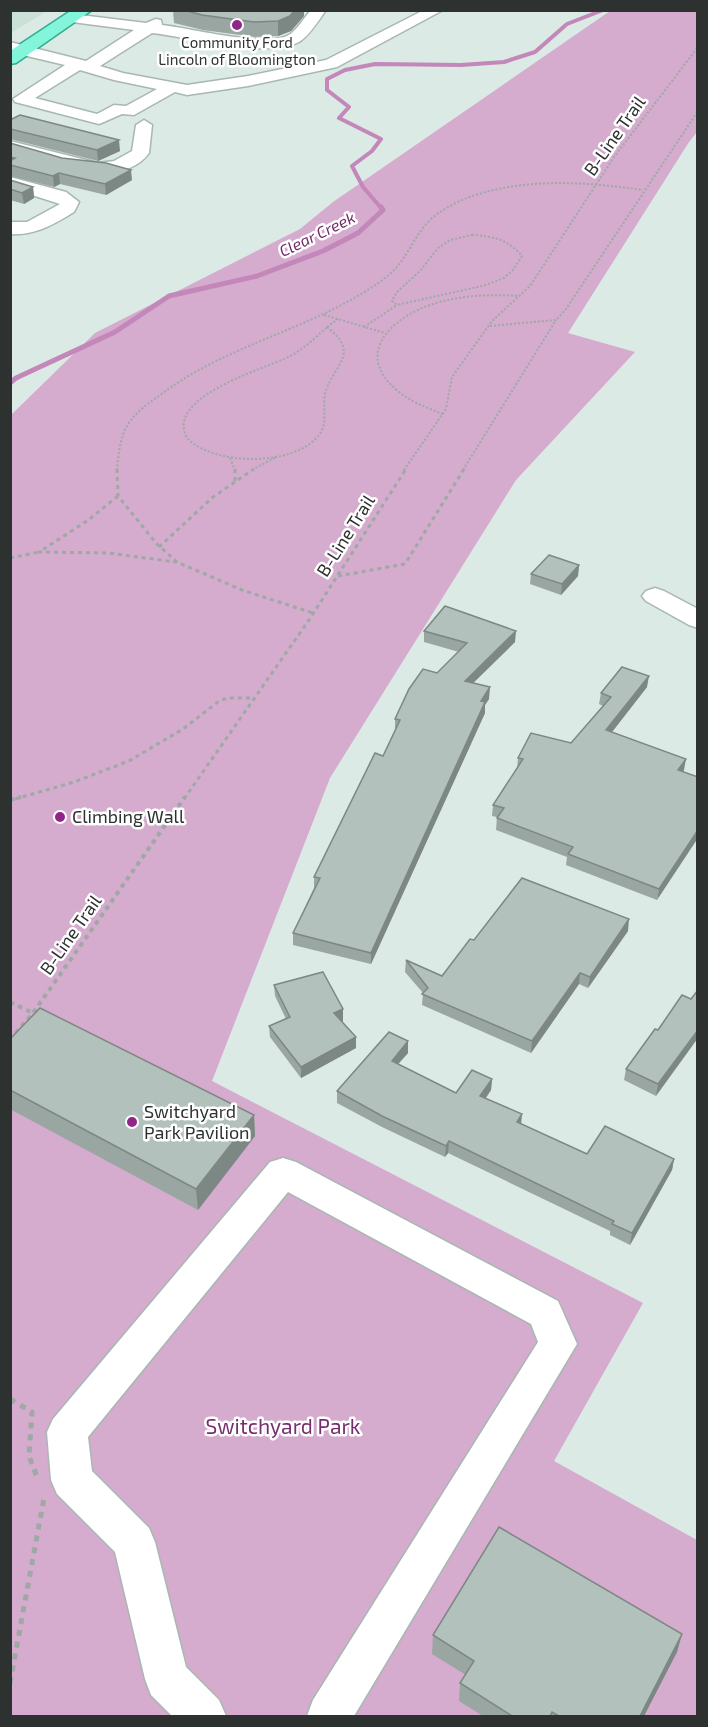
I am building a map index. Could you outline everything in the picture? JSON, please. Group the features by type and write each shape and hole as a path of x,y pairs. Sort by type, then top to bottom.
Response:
{"main road":[{"path":"15,52 78,14"}],"lane":[{"path":"78,14 149,28 254,44 278,45 295,38 319,10"},
{"path":"15,52 83,65 171,88 203,88 331,64 436,10"},
{"path":"165,16 149,28 21,99 99,119 120,109 154,116 203,88"},
{"path":"128,111 171,88"},
{"path":"10,146 98,168 112,168 124,164 140,153 144,124"},
{"path":"10,228 18,230 35,226 68,208 70,202 12,175"},
{"path":"655,596 698,620"},
{"path":"203,1716 167,1679 134,1542 72,1480 67,1432 283,1172 545,1313 558,1344 329,1716"}],"path":[{"name":"B-Line Trail","path":"10,1040 33,1013 313,613 377,511 443,414 449,401 452,377 492,321 520,296 614,157 698,47"},
{"path":"337,576 405,564 556,320 566,309 643,190 698,111"},
{"path":"177,562 159,546 118,496 117,468 125,429 137,412 187,375 229,353 323,315 352,300 384,279 406,258 423,227 441,211 467,198 505,188 549,183 597,184 643,190"},
{"path":"364,327 397,305 486,285 504,278 513,270 522,256 518,248 496,238 457,237 440,245 422,269 394,293 392,301 397,305"},
{"path":"443,414 409,399 394,389 382,375 376,359 378,344 385,333 402,318 420,308 444,301 500,294 520,296"},
{"path":"323,315 385,333"},
{"path":"277,457 246,459 206,451 190,442 183,433 183,419 194,405 217,388 293,355 338,319"},
{"path":"490,326 556,320"},
{"path":"159,546 192,512 277,457 307,446 320,434 324,426 323,404 326,389 341,365 344,352 339,336 327,327"},
{"path":"230,457 236,472 235,483"},
{"path":"39,552 87,521 118,496"},
{"path":"10,558 39,552 108,553 177,562 242,590 313,613"},
{"path":"10,800 74,782 129,761 183,729 219,701 254,698"},
{"path":"10,1002 33,1013"},
{"path":"10,1399 32,1412 29,1456 41,1485"},
{"path":"10,1683 45,1495"}],"shaded area":[{"path":"11,10 47,10 47,11 11,33"}],"green space":[{"name":"Switchyard Park","path":"610,11 697,11 697,132 568,333 635,352 516,480 330,778 212,1081 643,1303 554,1461 697,1540 697,1716 11,1716 11,415 95,333 300,229 333,202"}],"building":[{"path":"184,10 295,10 290,16 278,21 254,22 202,15"},
{"path":"20,115 119,140 97,150 10,129 10,120"},
{"path":"10,143 62,158 106,163 131,170 105,184 59,173 53,176 10,165 10,161 15,158 10,157"},
{"path":"10,180 33,187 22,193 10,189"},
{"path":"549,555 579,565 562,584 531,574"},
{"path":"445,606 516,631 465,681 490,687 481,701 485,702 371,953 293,933 320,878 314,877 375,753 383,756 400,720 395,719 409,689 423,669 437,673 467,643 424,631"},
{"path":"622,667 649,676 606,730 686,759 678,770 698,777 698,830 659,889 568,854 573,847 497,818 504,808 493,805 523,759 518,758 531,733 571,743 611,697 601,693"},
{"path":"522,878 629,919 590,977 580,973 532,1041 422,994 428,988 406,960 442,976 470,939 474,940"},
{"path":"323,972 343,1009 334,1013 356,1037 301,1067 269,1026 290,1017 274,985"},
{"path":"698,990 698,1030 658,1084 626,1069 655,1029 658,1030 682,995 691,999"},
{"name":"Switchyard Park Pavilion","path":"40,1008 254,1115 196,1189 10,1090 10,1039"},
{"path":"389,1032 408,1041 392,1061 456,1093 472,1070 492,1079 480,1096 522,1114 517,1122 587,1154 605,1126 674,1159 632,1233 612,1224 614,1221 449,1141 446,1146 382,1116 337,1091"},
{"path":"499,1527 682,1634 640,1716 559,1716 552,1712 550,1716 512,1716 460,1683 474,1661 433,1635"}],"waterway":[{"name":"Clear Creek","path":"382,209 363,187 352,166 372,151 381,139 339,118 349,107 327,90 327,79 345,70 375,64 461,65 504,62 535,52 567,24 603,10"},
{"name":"Clear Creek","path":"10,383 16,378 115,332 169,296 257,276 323,251 358,233 383,210 381,207"}],"place":[{"name":"Community Ford Lincoln of Bloomington","path":"237,25"},
{"name":"Climbing Wall","path":"60,817"},
{"name":"Switchyard Park Pavilion","path":"132,1122"}]}
